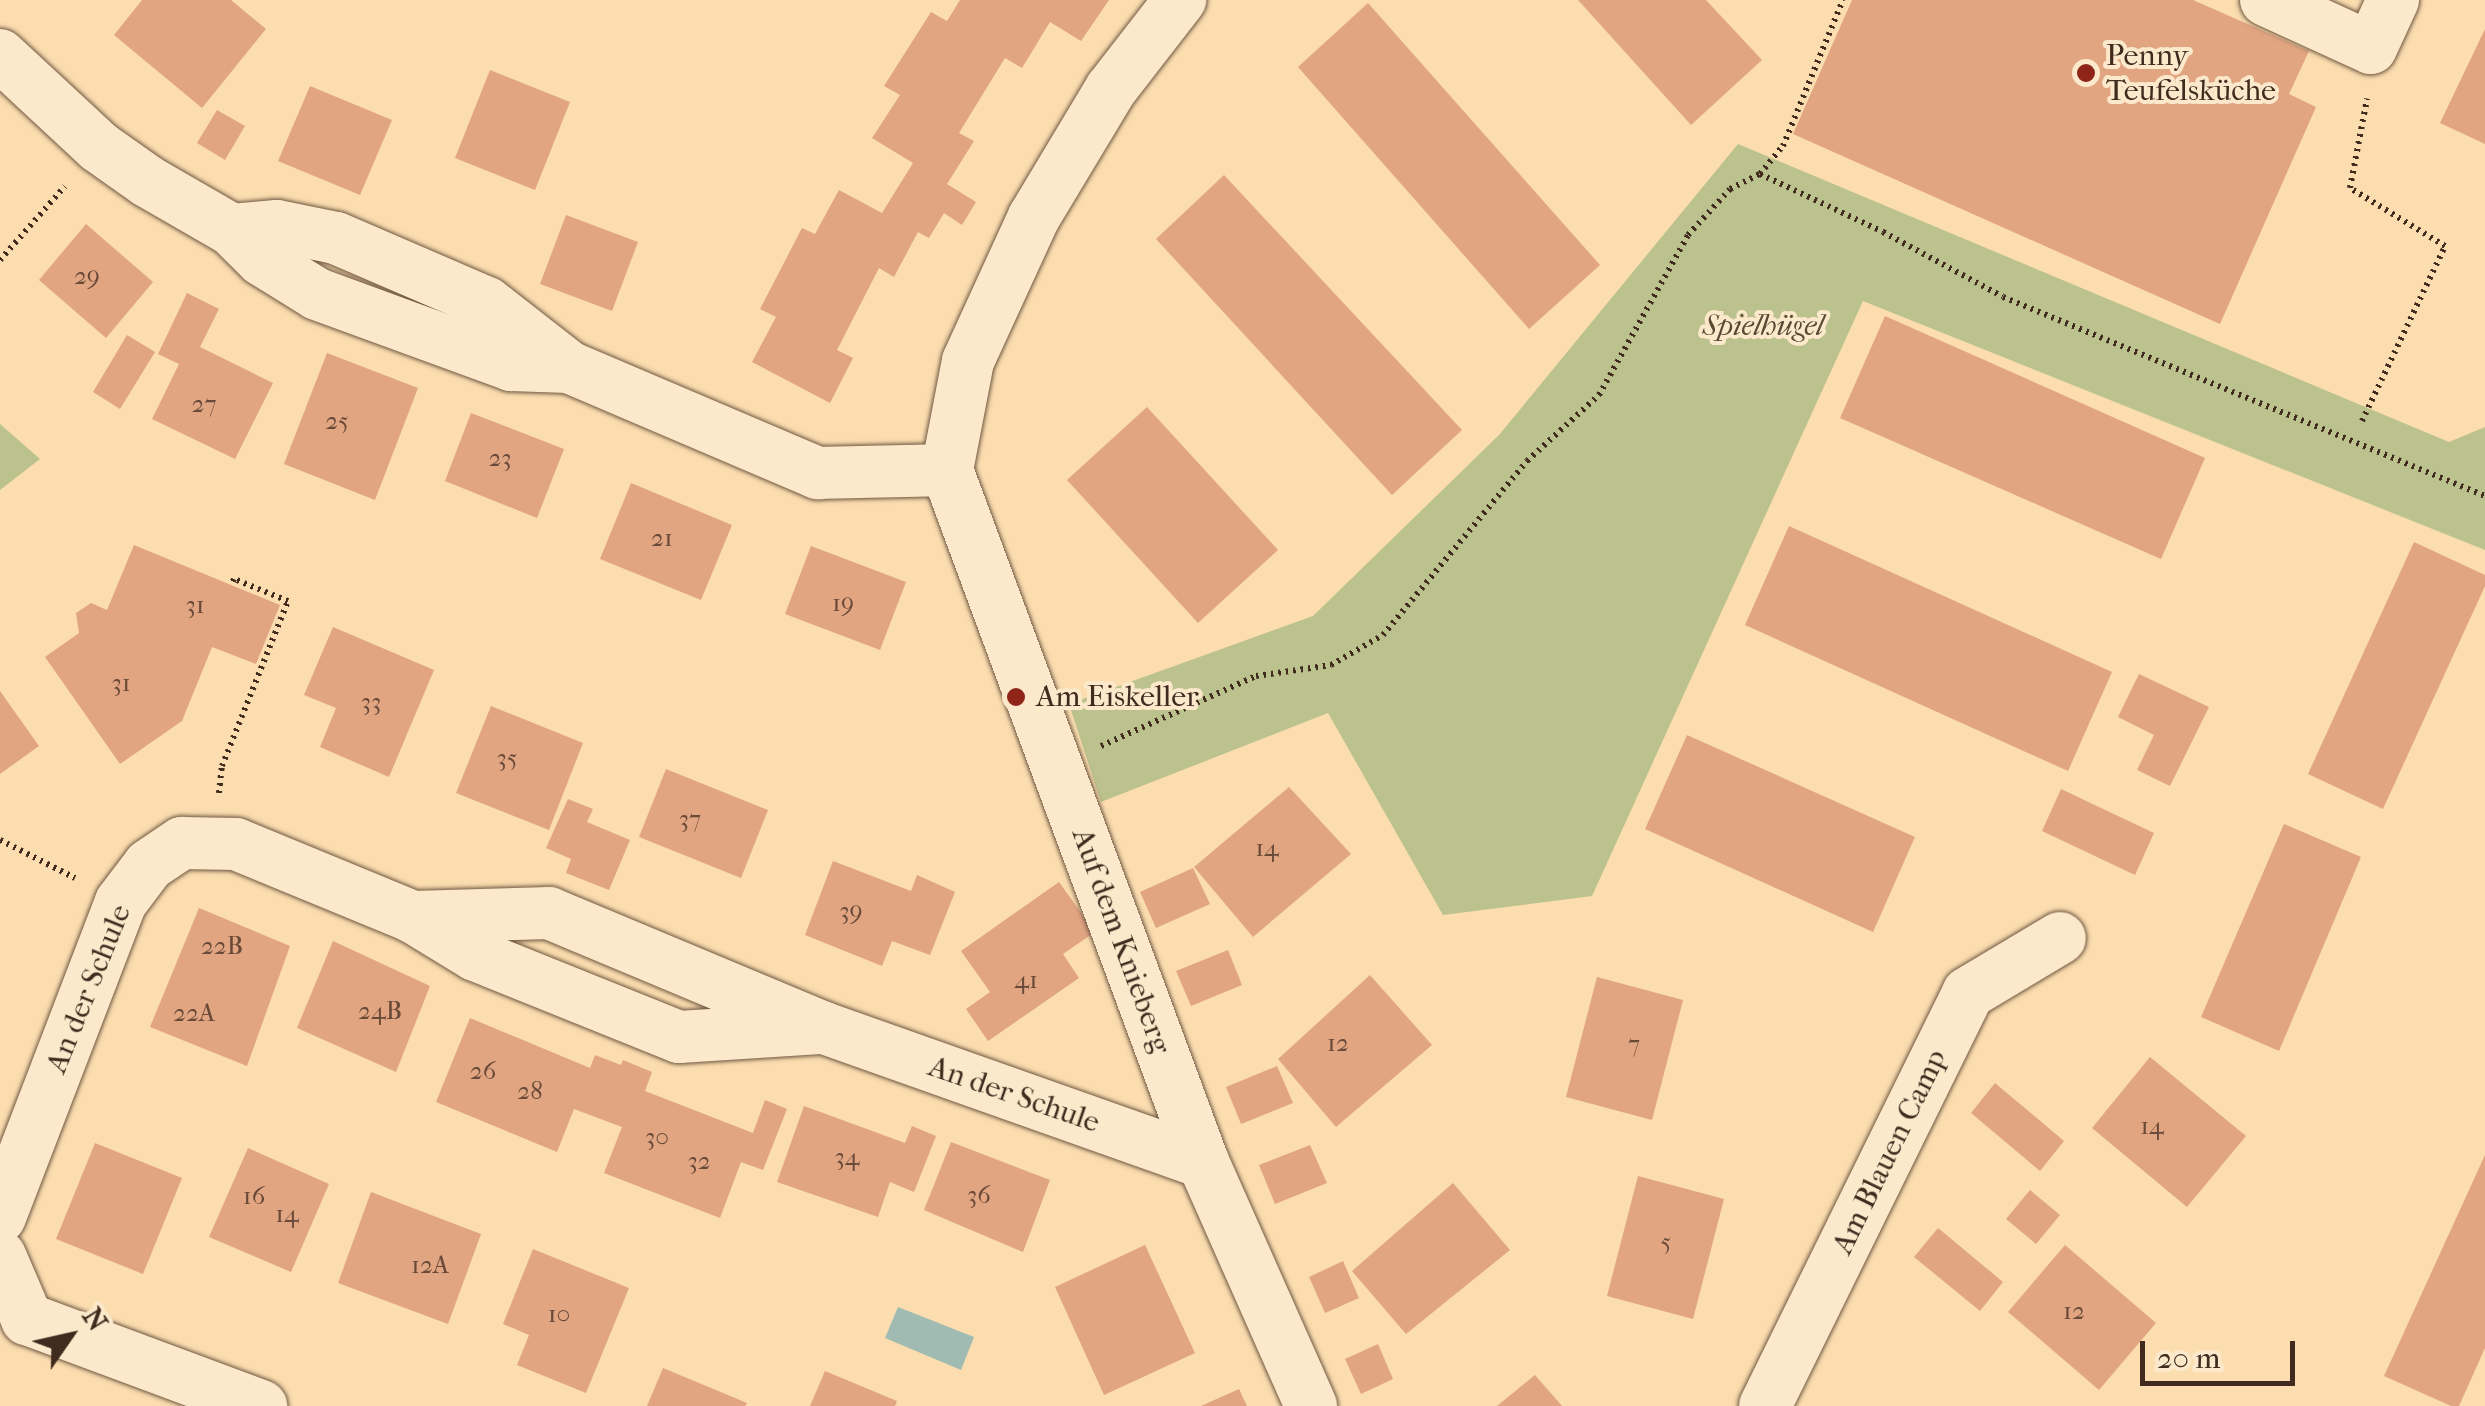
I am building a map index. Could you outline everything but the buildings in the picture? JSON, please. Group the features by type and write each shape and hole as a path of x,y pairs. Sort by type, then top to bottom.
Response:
{"street":[{"path":"0,55 99,147 232,230 262,260 317,294 494,360 569,367 818,473 947,470 968,361 1034,217 1112,89 1180,0"},
{"path":"2266,0 2371,48 2394,0"},
{"name":"Auf dem Knieberg","path":"947,470 1203,1162 1311,1406"},
{"name":"An der Schule","path":"0,1218 120,902 149,865 182,843 236,844 413,918 549,913 824,1028 1203,1162"},
{"name":"Am Blauen Camp","path":"1765,1406 1968,993 2060,938"},
{"path":"0,1256 27,1319 261,1406"}],"path":[{"path":"1056,770 1256,676 1331,665 1383,635 1527,461 1599,396 1688,235 1730,190 1760,174 1783,146 1843,0"},
{"path":"2362,421 2445,246 2350,188 2372,70 2371,48"},
{"path":"0,260 99,147"},
{"path":"1760,174 1883,232 2003,298 2485,496"},
{"path":"213,844 222,766 288,601 234,579 231,585"},
{"path":"0,840 120,902"}],"green space":[{"name":"Spielhügel","path":"1738,144 2449,442 2485,427 2485,550 1863,301 1592,896 1443,915 1328,713 1101,802 1069,704 1313,616 1499,435"},
{"path":"0,424 40,459 0,490"}],"shaded area":[{"path":"898,1307 974,1337 961,1370 885,1338"}],"place":[{"name":"Penny Teufelsküche","path":"2086,73"},
{"name":"Am Eiskeller","path":"1016,697"}]}
